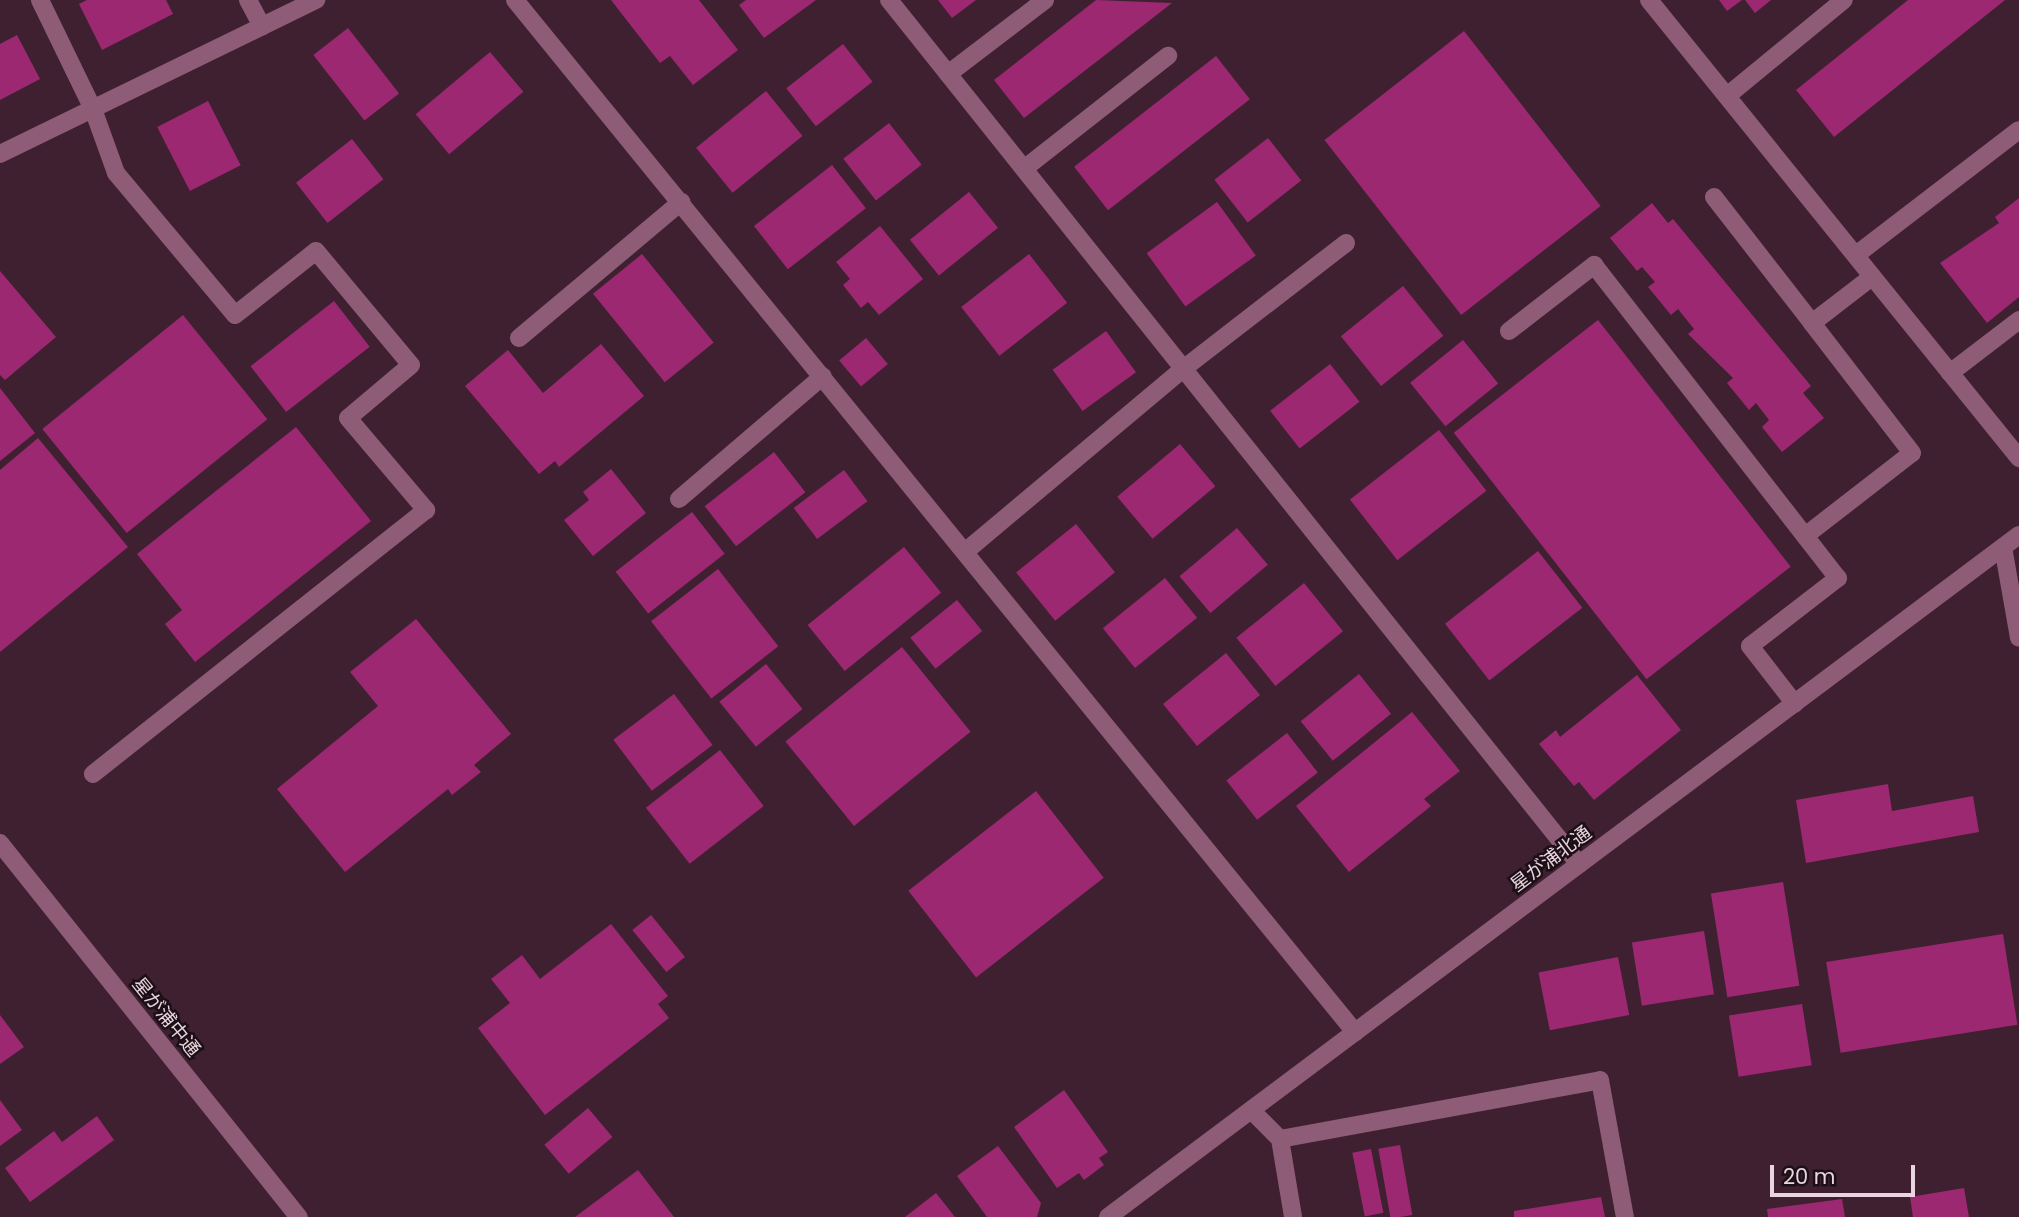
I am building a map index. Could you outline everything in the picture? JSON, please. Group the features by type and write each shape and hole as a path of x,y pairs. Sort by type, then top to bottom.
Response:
{"street":[{"path":"40,0 93,109 116,173 235,315 316,250 411,365 348,418 426,510 93,774"},
{"path":"248,0 262,26"},
{"path":"0,154 316,0"},
{"path":"516,0 1355,1032"},
{"path":"889,0 1579,864"},
{"path":"948,74 1045,0"},
{"path":"1649,0 2019,458"},
{"path":"1727,96 1844,0"},
{"path":"1025,167 1168,56"},
{"path":"1856,255 2019,130"},
{"path":"1714,197 1912,453 1805,536"},
{"path":"519,338 681,202"},
{"path":"966,551 1184,369 1346,243"},
{"path":"1509,331 1594,265 1838,578 1750,646 1795,704"},
{"path":"1812,323 1872,277"},
{"path":"1950,373 2019,320"},
{"path":"679,499 823,376"},
{"name":"星が浦北通","path":"1108,1217 2019,535"},
{"path":"2003,547 2019,638"},
{"name":"星が浦中通","path":"0,843 299,1217"},
{"path":"1280,1139 1600,1080 1625,1217"},
{"path":"1251,1110 1280,1139 1293,1217"}],"building":[{"path":"87,0 166,0 173,14 102,50 79,4"},
{"path":"611,0 699,0 738,50 693,85 670,56 660,63"},
{"path":"746,0 816,0 764,38 739,5"},
{"path":"938,0 976,0 952,18"},
{"path":"1096,0 1172,3 1024,118 994,80"},
{"path":"1719,0 1742,0 1727,11"},
{"path":"1745,0 1771,0 1755,13"},
{"path":"1908,0 2005,0 1834,137 1796,90"},
{"path":"348,28 399,93 364,120 313,55"},
{"path":"1464,31 1601,206 1461,315 1325,140"},
{"path":"17,35 40,79 0,100 0,44"},
{"path":"843,44 873,82 816,126 786,88"},
{"path":"490,52 523,92 449,154 416,114"},
{"path":"1216,56 1250,99 1108,210 1074,167"},
{"path":"766,91 803,136 733,193 696,148"},
{"path":"208,101 241,165 190,191 157,127"},
{"path":"889,123 922,165 876,200 843,159"},
{"path":"1268,138 1301,181 1248,222 1214,180"},
{"path":"352,139 383,179 327,223 296,183"},
{"path":"832,165 866,208 788,269 754,226"},
{"path":"969,192 998,228 939,276 910,240"},
{"path":"2019,198 2019,297 1987,323 1940,263 1999,223 1995,217"},
{"path":"1217,202 1256,255 1185,307 1147,253"},
{"path":"1652,203 1668,223 1673,219 1811,386 1803,393 1824,418 1782,452 1762,427 1769,420 1756,403 1749,410 1727,383 1733,378 1688,334 1694,329 1678,309 1671,315 1648,287 1655,282 1642,267 1637,271 1610,238"},
{"path":"880,226 923,279 879,315 868,302 861,308 843,285 850,279 836,262"},
{"path":"642,254 714,343 665,382 593,294"},
{"path":"1029,254 1067,303 999,356 961,307"},
{"path":"0,271 56,337 5,380 0,375"},
{"path":"1403,286 1443,336 1381,386 1341,336"},
{"path":"334,301 370,347 286,412 250,366"},
{"path":"183,315 267,419 127,533 42,429"},
{"path":"1598,320 1791,567 1646,679 1454,433"},
{"path":"1106,331 1136,372 1083,411 1053,370"},
{"path":"866,338 888,364 861,387 839,360"},
{"path":"1463,340 1498,384 1445,426 1410,383"},
{"path":"601,344 644,396 559,467 555,461 539,474 465,386 508,350 543,393"},
{"path":"1330,364 1360,402 1300,449 1270,411"},
{"path":"0,388 35,433 0,461"},
{"path":"296,427 371,521 195,662 165,624 182,610 137,554"},
{"path":"1439,430 1486,491 1397,560 1350,500"},
{"path":"38,438 128,547 0,652 0,470"},
{"path":"1180,444 1215,486 1153,539 1117,497"},
{"path":"774,452 805,492 736,546 705,506"},
{"path":"611,469 646,513 593,556 564,520 589,500 583,492"},
{"path":"844,470 867,501 817,539 794,508"},
{"path":"692,512 725,554 648,613 616,572"},
{"path":"1076,524 1115,572 1055,621 1016,572"},
{"path":"1237,528 1268,565 1210,613 1180,576"},
{"path":"904,547 941,593 845,671 808,625"},
{"path":"1538,551 1582,608 1489,680 1445,624"},
{"path":"718,569 778,646 711,699 651,621"},
{"path":"1165,578 1197,618 1135,668 1103,628"},
{"path":"1304,583 1343,631 1275,686 1236,638"},
{"path":"957,600 982,631 936,669 910,638"},
{"path":"416,619 511,734 474,765 481,772 452,795 448,789 345,872 277,789 378,706 350,672"},
{"path":"902,647 971,732 854,826 785,741"},
{"path":"1226,653 1260,695 1197,746 1163,704"},
{"path":"766,664 803,709 756,747 719,702"},
{"path":"1359,674 1391,714 1333,761 1301,721"},
{"path":"1637,675 1681,730 1594,800 1579,782 1574,786 1539,744 1556,730 1560,737"},
{"path":"674,694 713,745 652,791 613,740"},
{"path":"1412,712 1460,771 1424,799 1431,806 1349,872 1296,806"},
{"path":"1287,733 1318,772 1257,820 1226,780"},
{"path":"720,750 764,806 690,864 646,808"},
{"path":"1888,784 1892,811 1973,796 1979,832 1806,863 1796,800"},
{"path":"1036,791 1104,878 976,977 908,891"},
{"path":"1783,882 1799,986 1727,997 1711,893"},
{"path":"651,915 685,957 666,972 632,930"},
{"path":"611,924 668,996 658,1004 669,1018 545,1115 478,1028 510,1003 491,979 522,955 540,979"},
{"path":"1704,931 1714,994 1642,1006 1632,942"},
{"path":"2003,934 2017,1025 1841,1053 1826,962"},
{"path":"1618,957 1629,1015 1550,1030 1538,972"},
{"path":"1802,1004 1812,1065 1739,1077 1729,1016"},
{"path":"0,1015 24,1047 0,1064"},
{"path":"1064,1090 1108,1152 1099,1158 1104,1165 1084,1180 1079,1173 1057,1188 1014,1127"},
{"path":"0,1100 22,1130 0,1146"},
{"path":"588,1108 612,1137 569,1174 544,1145"},
{"path":"97,1116 114,1140 30,1202 5,1168 54,1131 62,1142"},
{"path":"1400,1145 1412,1215 1390,1217 1378,1149"},
{"path":"998,1146 1041,1203 1037,1217 987,1217 957,1176"},
{"path":"1371,1149 1383,1213 1365,1216 1352,1153"},
{"path":"638,1170 674,1217 575,1217"},
{"path":"1964,1188 1969,1217 1913,1217 1910,1197"},
{"path":"936,1193 955,1217 905,1217"},
{"path":"1601,1197 1605,1217 1514,1217 1514,1211"},
{"path":"1842,1199 1845,1217 1768,1217 1767,1209"}]}
